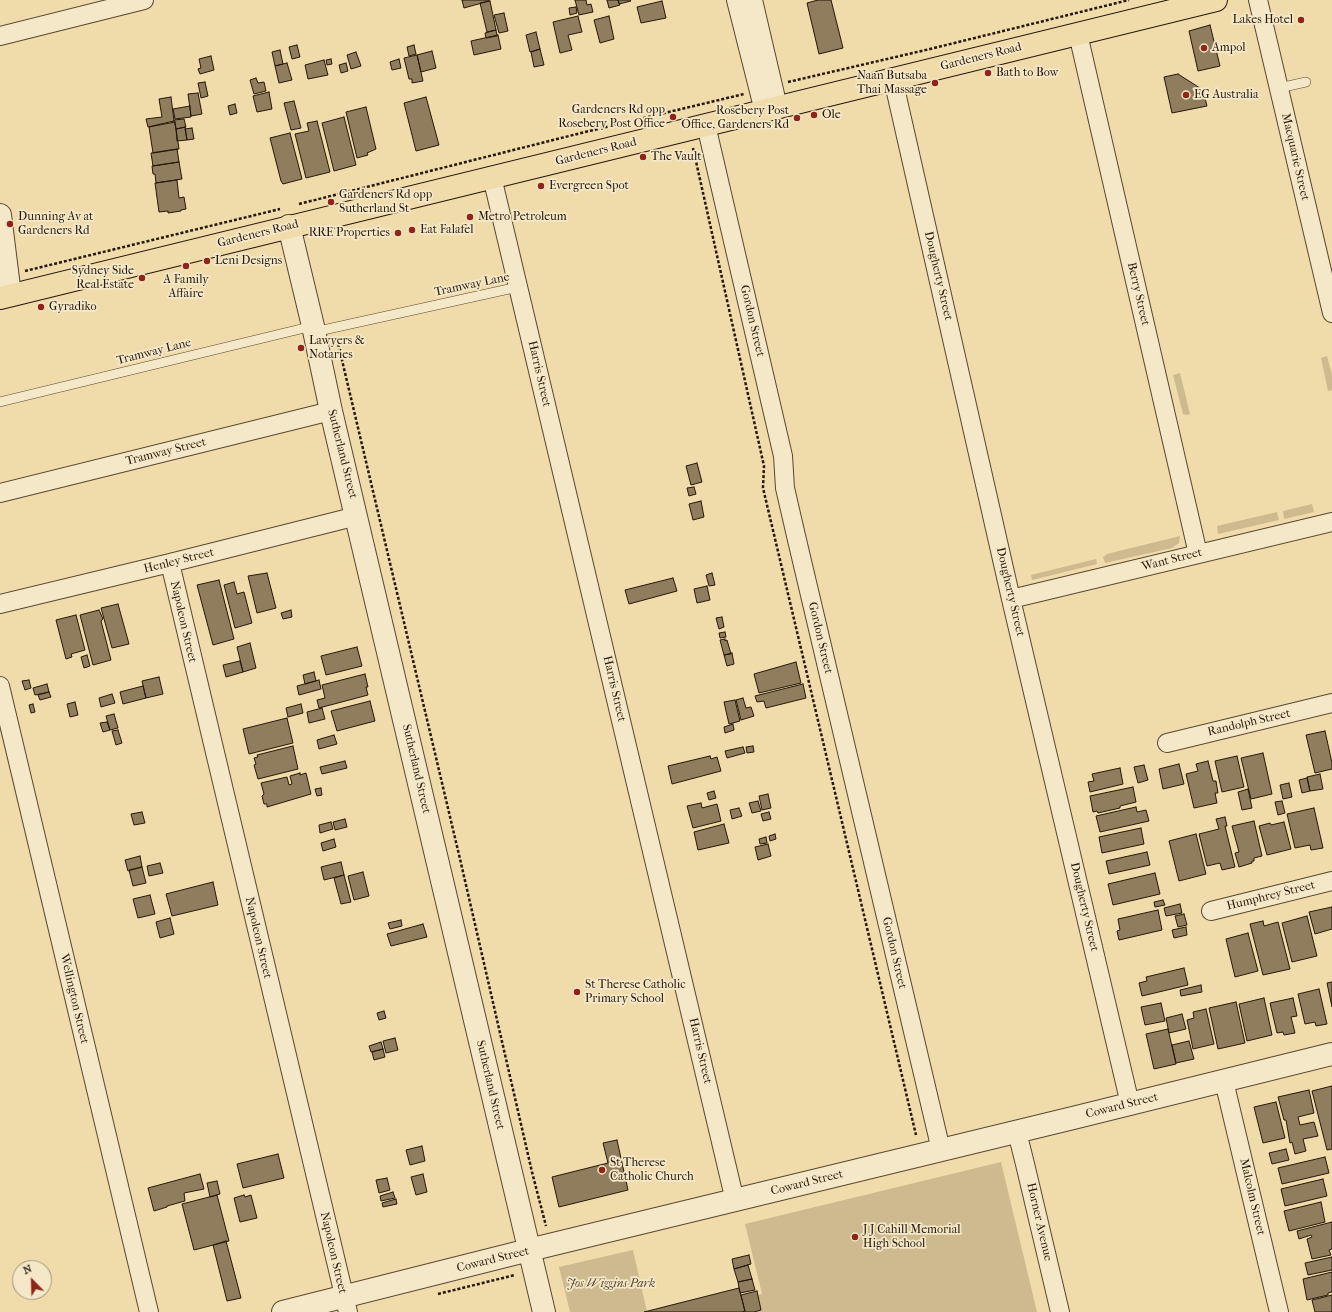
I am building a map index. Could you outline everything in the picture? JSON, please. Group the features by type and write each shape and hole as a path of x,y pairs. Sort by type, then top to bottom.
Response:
{"main road":[{"name":"Gardeners Road","path":"6,289 289,213 492,177 1216,0"}],"street":[{"path":"0,36 144,0"},
{"path":"736,0 752,29"},
{"path":"753,0 752,29 771,109"},
{"name":"Macquarie Street","path":"1258,0 1332,313"},
{"name":"Berry Street","path":"1078,34 1198,554"},
{"name":"Dougherty Street","path":"893,79 1011,599 1130,1104"},
{"name":"Gordon Street","path":"706,125 783,456 785,488 795,533 941,1150"},
{"name":"Harris Street","path":"492,177 735,1201"},
{"name":"Sutherland Street","path":"289,213 320,328 331,412 357,516 544,1312"},
{"path":"0,215 6,289"},
{"name":"Tramway Street","path":"0,493 331,412"},
{"name":"Henley Street","path":"0,604 357,516"},
{"name":"Want Street","path":"1011,599 1332,522"},
{"name":"Napoleon Street","path":"170,563 346,1305"},
{"name":"Wellington Street","path":"0,686 149,1312"},
{"name":"Randolph Street","path":"1166,743 1332,703"},
{"name":"Humphrey Street","path":"1211,911 1332,881"},
{"name":"Coward Street","path":"283,1312 346,1305 529,1250 735,1201 1332,1054"},
{"name":"Malcolm Street","path":"1224,1081 1279,1312"},
{"name":"Horner Avenue","path":"1017,1132 1026,1164 1060,1312"}],"lane":[{"path":"1279,88 1306,82"},
{"name":"Tramway Lane","path":"0,402 320,328 518,287"}],"path":[{"name":"Gardeners Road","path":"6,289 766,88 1129,0"},
{"name":"Gordon Street","path":"693,148 764,466 763,488 916,1135"},
{"name":"Sutherland Street","path":"320,328 453,828 528,1157 546,1226"}],"green space":[{"path":"1327,356 1332,375 1332,390 1328,391 1321,358"},
{"path":"1180,373 1190,414 1187,415 1183,414 1173,375"},
{"path":"1312,504 1314,512 1284,519 1283,511"},
{"path":"1277,512 1279,520 1218,534 1217,526"},
{"path":"1180,536 1179,543 1172,548 1105,563 1103,557 1107,554"},
{"path":"1096,559 1097,564 1032,580 1031,575"},
{"name":"J J Cahill Memorial High School","path":"1001,1162 1037,1312 754,1312 758,1295 762,1294 745,1224"},
{"name":"Jos Wiggins Park","path":"633,1250 647,1312 570,1312 559,1267"}],"building":[{"path":"462,0 489,0 489,1 464,8"},
{"path":"575,0 586,0 587,5 591,4 593,12 579,15"},
{"path":"607,0 618,0 620,5 609,8"},
{"path":"618,0 630,0 631,1 619,4"},
{"path":"818,0 831,0 843,48 819,54 807,3"},
{"path":"490,1 496,30 487,32 480,3"},
{"path":"662,1 666,18 641,23 637,7"},
{"path":"576,7 577,13 570,15 569,8"},
{"path":"504,13 508,31 499,33 494,15"},
{"path":"578,16 582,32 568,35 572,50 560,53 553,22"},
{"path":"609,16 614,39 600,43 594,20"},
{"name":"Ampol","path":"1210,25 1220,66 1198,71 1189,31"},
{"path":"496,30 497,36 486,38 485,33"},
{"path":"536,32 540,49 530,52 526,35"},
{"path":"498,35 501,49 474,55 471,41"},
{"path":"297,45 300,57 292,59 289,47"},
{"path":"414,45 416,54 409,56 407,47"},
{"path":"540,49 544,65 534,67 531,52"},
{"path":"280,50 283,64 275,66 272,52"},
{"path":"432,51 436,68 421,72 417,55"},
{"path":"356,52 361,66 351,69 347,55"},
{"path":"417,55 423,81 412,83 412,79 409,79 404,58"},
{"path":"211,56 214,70 200,74 198,69 201,68 199,59"},
{"path":"331,59 332,64 327,65 326,60"},
{"path":"399,59 401,68 392,70 390,62"},
{"path":"324,60 328,75 308,79 305,65"},
{"path":"287,63 292,80 279,83 275,66"},
{"path":"346,63 348,71 341,73 339,65"},
{"name":"EG Australia","path":"1178,74 1203,90 1207,106 1172,113 1164,77"},
{"path":"256,78 258,83 264,82 266,91 254,94 250,80"},
{"path":"205,82 208,96 201,98 198,83"},
{"path":"269,92 272,109 257,112 253,96"},
{"path":"198,93 202,114 191,116 188,94"},
{"path":"171,97 174,121 148,127 146,119 162,117 159,99"},
{"path":"426,97 439,145 416,151 404,103"},
{"path":"294,101 301,128 291,130 284,103"},
{"path":"235,104 237,113 230,115 228,106"},
{"path":"190,106 191,117 175,119 173,109"},
{"path":"366,107 376,149 367,153 368,155 357,158 346,112"},
{"path":"344,117 356,165 334,171 322,123"},
{"path":"184,119 186,127 176,129 174,120"},
{"path":"317,121 330,172 306,178 295,134 309,131 307,123"},
{"path":"175,122 179,149 153,153 149,127"},
{"path":"185,127 187,140 177,141 176,129"},
{"path":"192,128 194,139 187,140 185,129"},
{"path":"290,133 302,179 283,184 270,138"},
{"path":"177,149 179,162 153,166 151,153"},
{"path":"179,162 182,179 156,183 152,166"},
{"path":"177,180 179,198 184,197 186,209 168,213 168,211 159,212 155,183"},
{"path":"697,463 702,482 691,485 686,466"},
{"path":"694,487 696,494 689,496 687,488"},
{"path":"701,501 704,517 693,520 689,504"},
{"path":"267,573 276,608 257,613 248,576"},
{"path":"712,573 715,585 709,586 706,575"},
{"path":"673,578 677,591 629,604 625,590"},
{"path":"219,580 234,639 213,645 197,585"},
{"path":"234,582 237,594 244,592 252,623 235,628 224,585"},
{"path":"707,586 710,600 697,603 694,589"},
{"path":"118,604 129,644 112,648 101,608"},
{"path":"99,610 103,619 101,621 111,660 93,665 80,615"},
{"path":"291,610 292,617 283,619 281,613"},
{"path":"76,615 85,650 71,654 72,657 66,659 56,620"},
{"path":"722,617 724,627 719,629 716,618"},
{"path":"725,632 726,637 720,638 719,633"},
{"path":"725,639 725,641 727,640 731,654 724,655 720,640"},
{"path":"250,643 256,668 243,672 237,647"},
{"path":"357,647 362,666 326,675 321,656"},
{"path":"732,653 734,664 727,666 724,655"},
{"path":"87,655 90,666 84,668 81,657"},
{"path":"240,661 243,672 226,677 223,665"},
{"path":"796,662 801,683 759,693 754,674"},
{"path":"314,672 316,681 305,684 303,675"},
{"path":"365,674 368,695 319,708 317,700 325,698 322,685"},
{"path":"159,677 163,694 146,698 142,681"},
{"path":"29,680 31,688 25,690 22,681"},
{"path":"319,680 321,689 299,695 297,686"},
{"path":"47,684 49,692 35,695 33,688"},
{"path":"803,684 806,698 766,708 764,701 757,702 755,696"},
{"path":"143,686 146,698 123,704 120,692"},
{"path":"49,692 51,697 40,700 38,695"},
{"path":"112,694 115,703 101,707 99,698"},
{"path":"743,698 746,708 751,707 754,716 741,720 736,700"},
{"path":"735,700 740,721 729,724 724,702"},
{"path":"370,701 375,721 337,731 331,711"},
{"path":"75,702 78,715 70,717 67,704"},
{"path":"33,704 35,712 31,713 29,705"},
{"path":"301,704 303,713 288,717 286,708"},
{"path":"322,708 325,719 309,723 307,712"},
{"path":"114,714 118,728 110,730 106,716"},
{"path":"287,718 293,743 249,754 243,729"},
{"path":"107,722 110,730 103,732 100,723"},
{"path":"733,724 734,730 725,733 724,727"},
{"path":"118,730 122,743 116,745 112,731"},
{"path":"1325,731 1332,769 1315,773 1306,735"},
{"path":"334,735 337,744 319,749 317,740"},
{"path":"293,746 298,769 258,779 254,765 256,764 254,758 258,757 257,755"},
{"path":"753,746 754,752 747,753 746,747"},
{"path":"743,747 745,753 727,758 725,751"},
{"path":"1263,753 1272,794 1251,799 1241,758"},
{"path":"710,756 711,759 717,757 721,771 672,784 668,766"},
{"path":"1237,756 1244,787 1222,792 1215,761"},
{"path":"345,761 347,768 322,774 320,767"},
{"path":"1208,761 1213,781 1216,781 1218,793 1215,793 1217,803 1194,808 1186,774 1198,771 1196,764"},
{"path":"1179,764 1184,784 1163,789 1159,769"},
{"path":"1144,765 1148,780 1138,783 1134,767"},
{"path":"1120,768 1123,784 1090,792 1088,782 1094,781 1092,774"},
{"path":"300,773 300,775 306,773 311,794 267,807 267,804 264,804 262,796 264,794 261,783 287,777 289,785 292,784 290,776"},
{"path":"1320,774 1323,789 1310,791 1307,777"},
{"path":"1307,778 1310,791 1302,793 1299,780"},
{"path":"1289,783 1292,797 1283,799 1280,785"},
{"path":"1133,787 1136,802 1120,806 1120,808 1098,813 1097,811 1093,812 1090,796"},
{"path":"321,788 322,795 317,796 315,789"},
{"path":"1248,789 1252,808 1242,810 1238,792"},
{"path":"714,791 716,798 709,800 707,793"},
{"path":"768,794 771,808 762,810 759,796"},
{"path":"758,801 761,811 752,813 749,803"},
{"path":"1282,801 1285,813 1278,815 1275,802"},
{"path":"701,803 702,808 717,804 721,821 693,828 687,806"},
{"path":"1136,807 1137,812 1146,810 1149,821 1100,832 1096,816"},
{"path":"739,808 742,816 732,819 730,810"},
{"path":"1314,808 1323,848 1311,850 1310,845 1295,848 1287,814"},
{"path":"142,812 145,823 134,825 131,814"},
{"path":"769,812 771,819 763,821 761,814"},
{"path":"1225,817 1227,826 1225,826 1235,867 1222,870 1220,863 1207,866 1199,834 1219,829 1216,819"},
{"path":"345,819 347,827 335,830 333,822"},
{"path":"1254,821 1262,856 1254,858 1252,863 1239,867 1235,853 1239,852 1232,826"},
{"path":"331,822 333,829 320,833 319,825"},
{"path":"1284,822 1291,849 1267,855 1259,826 1270,823 1271,825"},
{"path":"724,824 729,843 698,850 694,832"},
{"path":"1141,828 1144,844 1102,853 1099,837"},
{"path":"775,834 776,839 770,841 769,836"},
{"path":"1196,834 1206,874 1179,881 1169,841"},
{"path":"766,837 767,843 760,844 759,839"},
{"path":"334,839 336,847 323,851 321,843"},
{"path":"768,844 771,856 758,860 755,847"},
{"path":"1147,852 1150,865 1109,874 1106,861"},
{"path":"140,856 142,867 128,871 125,860"},
{"path":"341,862 344,875 324,880 321,867"},
{"path":"160,863 163,873 149,876 147,866"},
{"path":"142,867 146,883 133,886 129,870"},
{"path":"363,872 369,896 354,900 348,876"},
{"path":"1155,873 1160,894 1113,905 1108,884"},
{"path":"344,875 351,902 341,904 334,878"},
{"path":"213,882 218,905 172,916 166,894"},
{"path":"150,895 155,914 138,918 133,899"},
{"path":"1163,900 1165,905 1155,907 1154,902"},
{"path":"1180,904 1182,913 1166,916 1164,908"},
{"path":"1332,907 1332,929 1315,934 1309,912"},
{"path":"1158,910 1162,930 1119,940 1117,931 1120,930 1118,919"},
{"path":"1184,914 1187,925 1178,927 1175,916"},
{"path":"1307,916 1317,956 1292,962 1282,923"},
{"path":"170,918 174,934 160,938 156,922"},
{"path":"401,920 402,926 390,929 388,923"},
{"path":"1263,921 1264,926 1278,922 1290,969 1263,975 1250,924"},
{"path":"423,924 427,937 391,946 387,934"},
{"path":"1186,927 1187,935 1174,938 1172,930"},
{"path":"1248,933 1258,971 1235,977 1226,939"},
{"path":"1184,968 1188,985 1142,996 1139,983 1147,981 1146,977"},
{"path":"1332,982 1332,1007 1327,983"},
{"path":"1201,985 1202,992 1181,996 1180,990"},
{"path":"1319,989 1327,1024 1316,1026 1315,1022 1305,1024 1298,994"},
{"path":"1264,998 1272,1035 1247,1041 1239,1004"},
{"path":"1293,998 1297,1016 1291,1017 1295,1033 1284,1035 1283,1032 1277,1033 1270,1003"},
{"path":"1236,1002 1245,1043 1218,1049 1209,1008"},
{"path":"1161,1003 1165,1021 1145,1025 1141,1007"},
{"path":"1206,1009 1214,1044 1193,1049 1187,1020 1194,1018 1193,1012"},
{"path":"384,1011 386,1018 379,1020 377,1013"},
{"path":"1182,1014 1186,1029 1169,1033 1166,1018"},
{"path":"1168,1029 1176,1064 1154,1069 1146,1034"},
{"path":"395,1038 398,1050 386,1053 383,1041"},
{"path":"1189,1041 1194,1059 1176,1063 1172,1045"},
{"path":"381,1042 383,1049 371,1052 369,1046"},
{"path":"383,1049 385,1057 374,1060 372,1052"},
{"path":"1332,1086 1332,1149 1327,1150 1312,1091"},
{"path":"1309,1090 1314,1113 1298,1117 1300,1125 1314,1122 1318,1136 1303,1139 1306,1151 1295,1154 1292,1142 1290,1143 1286,1120 1284,1120 1278,1097"},
{"path":"1276,1102 1285,1138 1263,1143 1254,1107"},
{"name":"St Therese Catholic Church","path":"617,1140 628,1190 559,1207 552,1177 608,1163 603,1143"},
{"path":"422,1146 425,1161 410,1165 406,1150"},
{"path":"1286,1149 1289,1160 1272,1164 1269,1153"},
{"path":"278,1154 284,1178 243,1188 237,1164"},
{"path":"1325,1157 1329,1173 1282,1184 1278,1168"},
{"path":"200,1174 204,1189 184,1193 185,1201 154,1211 148,1188"},
{"path":"423,1174 427,1192 416,1195 411,1177"},
{"path":"387,1178 390,1190 379,1193 376,1180"},
{"path":"1323,1179 1327,1196 1285,1206 1281,1189"},
{"path":"217,1181 220,1194 210,1197 207,1183"},
{"path":"393,1192 395,1198 381,1201 380,1196"},
{"path":"217,1195 229,1241 194,1250 182,1204"},
{"path":"244,1195 245,1197 251,1195 257,1218 240,1222 234,1198"},
{"path":"396,1199 397,1204 383,1207 382,1203"},
{"path":"1321,1202 1325,1222 1289,1231 1284,1211"},
{"path":"1332,1222 1332,1249 1329,1250 1331,1255 1312,1259 1307,1239 1312,1237 1311,1235 1299,1239 1297,1231"},
{"path":"226,1241 241,1298 227,1301 213,1245"},
{"path":"749,1255 751,1264 734,1269 732,1259"},
{"path":"1332,1257 1332,1270 1308,1275 1305,1263"},
{"path":"748,1265 752,1279 738,1282 734,1269"},
{"path":"1332,1272 1332,1292 1328,1293 1328,1295 1307,1300 1303,1279"},
{"path":"752,1279 755,1290 740,1293 738,1282"},
{"path":"739,1288 745,1311 742,1312 644,1312"},
{"path":"757,1291 761,1310 745,1312 741,1295"},
{"path":"1332,1295 1332,1312 1315,1312 1312,1300"}],"place":[{"name":"Lakes Hotel","path":"1301,20"},
{"name":"Ampol","path":"1204,48"},
{"name":"Bath to Bow","path":"988,73"},
{"name":"Naan Butsaba Thai Massage","path":"935,83"},
{"name":"EG Australia","path":"1186,95"},
{"name":"Ole","path":"814,115"},
{"name":"Gardeners Rd opp Rosebery Post Office","path":"673,117"},
{"name":"Rosebery Post Office, Gardeners Rd","path":"797,118"},
{"name":"The Vault","path":"643,157"},
{"name":"Evergreen Spot","path":"541,186"},
{"name":"Gardeners Rd opp Sutherland St","path":"331,202"},
{"name":"Metro Petroleum","path":"470,217"},
{"name":"Dunning Av at Gardeners Rd","path":"10,224"},
{"name":"Eat Falafel","path":"412,230"},
{"name":"RRE Properties","path":"398,233"},
{"name":"Leni Designs","path":"207,261"},
{"name":"A Family Affaire","path":"186,266"},
{"name":"Sydney Side Real Estate","path":"142,278"},
{"name":"Gyradiko","path":"41,307"},
{"name":"Lawyers & Notaries","path":"301,348"},
{"name":"St Therese Catholic Primary School","path":"577,992"},
{"name":"St Therese Catholic Church","path":"602,1170"},
{"name":"J J Cahill Memorial High School","path":"855,1237"}]}
